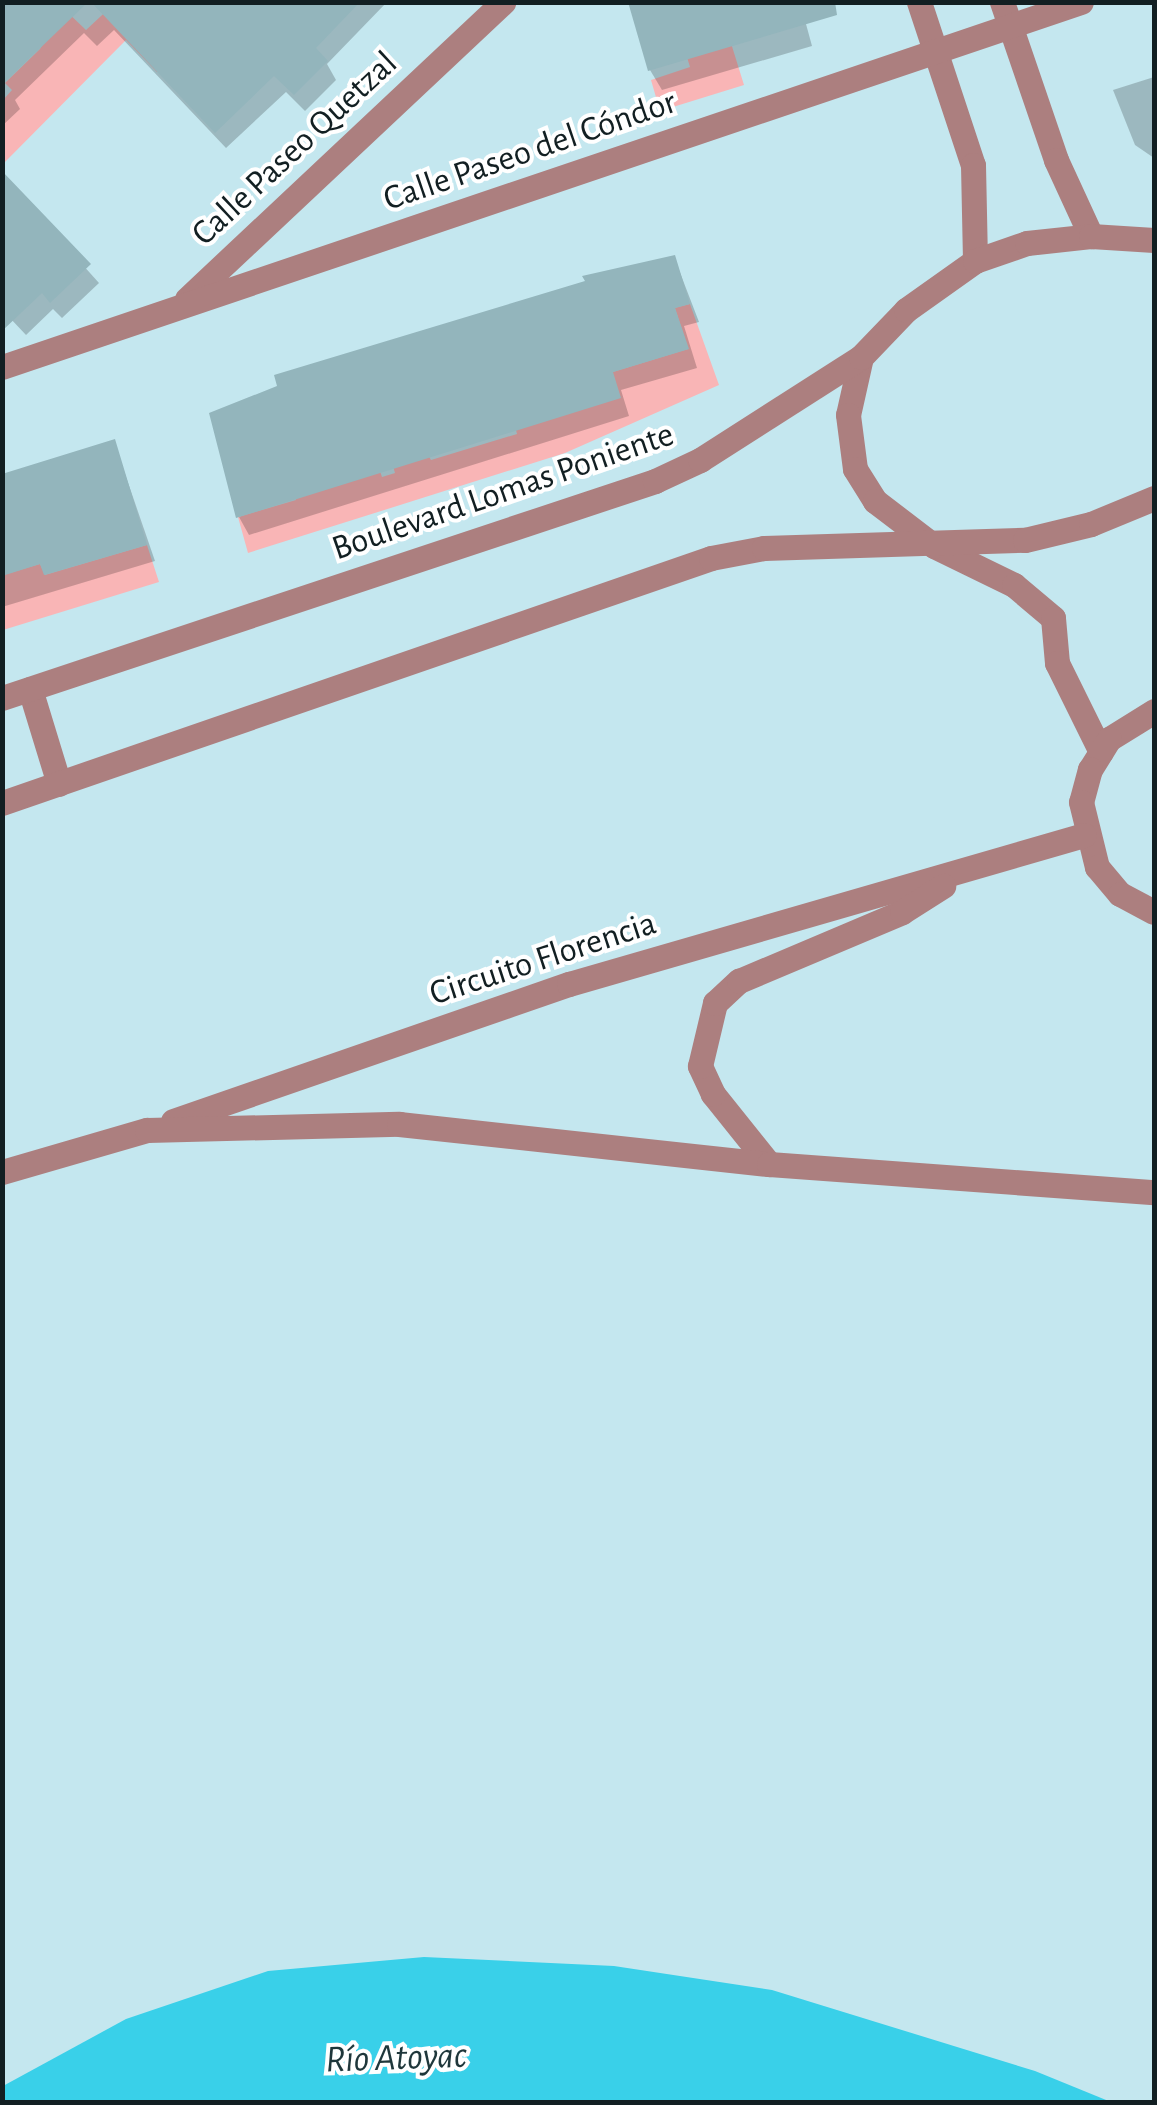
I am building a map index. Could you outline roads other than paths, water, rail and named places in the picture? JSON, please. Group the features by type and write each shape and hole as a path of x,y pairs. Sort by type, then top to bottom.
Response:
{"street":[{"name":"Calle Paseo Quetzal","path":"180,306 503,2"},
{"path":"919,2 973,165 975,260"},
{"name":"Calle Paseo del Cóndor","path":"2,366 935,52 1006,15 1081,2"},
{"path":"1006,15 1056,160 1091,236"},
{"name":"Boulevard Lomas Poniente","path":"2,698 655,481 732,441 861,357 906,310 975,260 1027,243 1091,236 1154,240"},
{"path":"861,357 848,415 856,469 875,501 934,546 1014,585 1053,618 1057,663 1101,752"},
{"path":"2,803 711,558 782,547 934,546 1025,540 1091,524 1154,498"},
{"path":"30,689 59,784"},
{"path":"1154,711 1136,718 1101,752 1082,802 1084,835 1097,867 1120,894 1154,912"},
{"name":"Circuito Florencia","path":"2,1172 147,1130 569,984 1084,835"},
{"name":"Circuito Florencia","path":"769,1164 713,1094 700,1066 716,1002 738,981 902,912 965,872"},
{"name":"Circuito Florencia","path":"147,1130 399,1124 769,1164 1154,1192"}],"water":[{"name":"Río Atoyac","path":"424,1957 614,1966 772,1990 1035,2071 1111,2102 3,2102 3,2086 126,2019 268,1971"}]}
